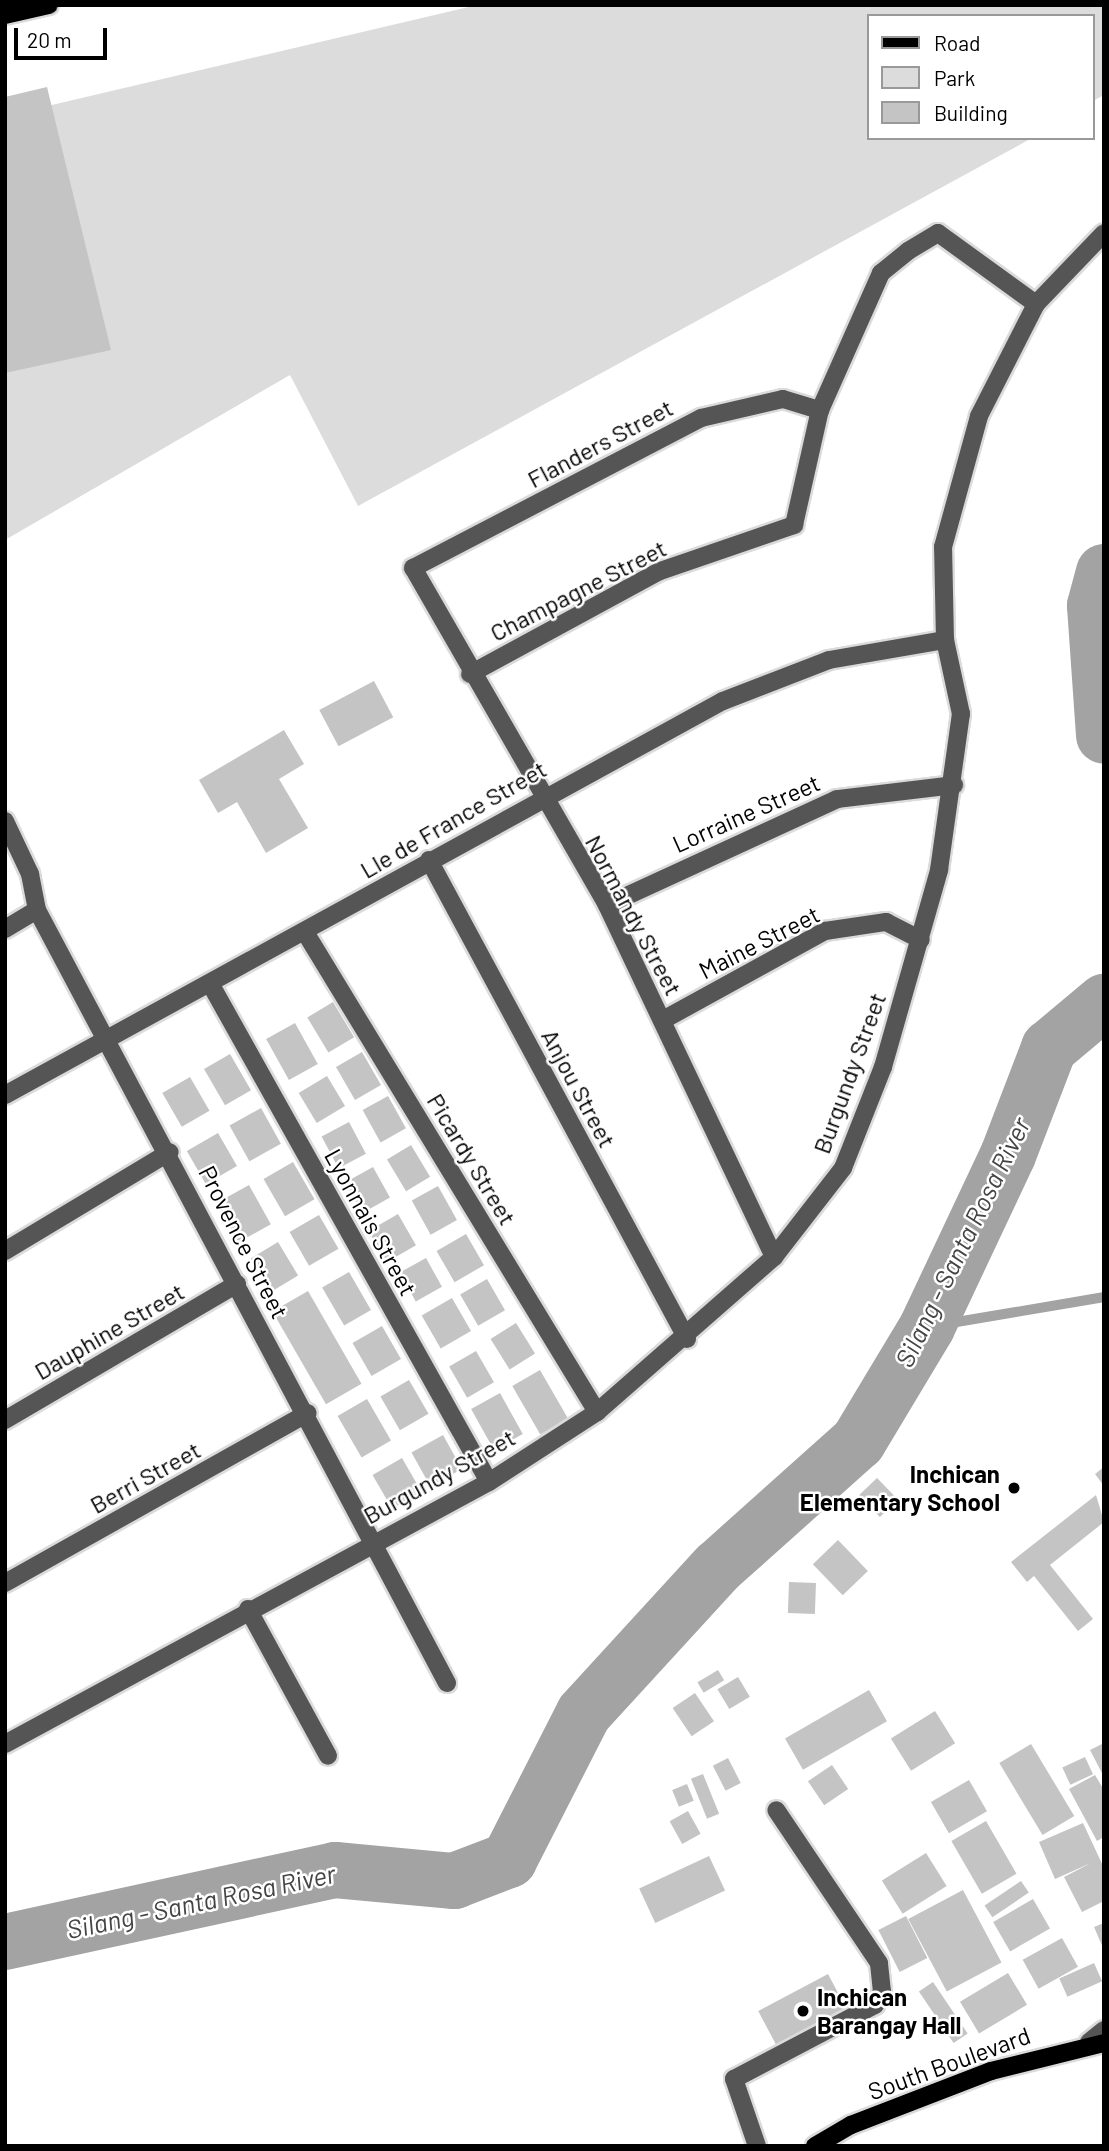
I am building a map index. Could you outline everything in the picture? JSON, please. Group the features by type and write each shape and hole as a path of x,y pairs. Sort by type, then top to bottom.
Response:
{"main road":[{"path":"5,15 49,5"},
{"name":"South Boulevard","path":"815,2146 926,2094 1096,2043"}],"street":[{"name":"Champagne Street","path":"470,674 660,570 794,525 820,410 881,273 938,233 1036,304"},
{"name":"Burgundy Street","path":"5,1744 371,1541 489,1482 597,1412 687,1339 775,1257 843,1168 883,1067 921,940 954,785 961,714 945,640 943,547 979,416 1036,304 1104,233"},
{"name":"Flanders Street","path":"413,568 701,418 783,399 820,410"},
{"name":"Normandy Street","path":"413,568 540,797 607,905 775,1257"},
{"name":"Lle de France Street","path":"5,1095 107,1043 540,797 734,696 829,660 945,640"},
{"name":"Lorraine Street","path":"607,905 837,799 954,785"},
{"name":"Provence Street","path":"5,821 30,874 37,910 107,1043 170,1152 447,1683"},
{"name":"Anjou Street","path":"429,860 687,1339"},
{"path":"5,929 37,910"},
{"name":"Maine Street","path":"663,1020 825,931 886,922 921,940"},
{"name":"Picardy Street","path":"305,932 597,1412"},
{"name":"Lyonnais Street","path":"211,985 489,1482"},
{"path":"5,1251 170,1152"},
{"name":"Dauphine Street","path":"5,1420 237,1284"},
{"name":"Berri Street","path":"5,1583 308,1413"},
{"path":"248,1609 328,1756"},
{"path":"757,2146 733,2079 875,2005 882,1992 879,1963 776,1810"},
{"path":"1096,2043 1104,2030"}],"green space":[{"path":"477,5 1104,5 1104,95 1095,100 1095,14 867,14 867,140 1028,140 358,506 290,375 5,540 5,116"}],"building":[{"path":"47,87 111,350 5,373 5,97"},
{"path":"374,681 393,717 339,746 319,710"},
{"path":"284,730 304,764 279,779 308,828 266,853 237,802 218,813 199,780"},
{"path":"333,1002 354,1037 328,1053 307,1017"},
{"path":"295,1023 318,1064 289,1080 266,1039"},
{"path":"362,1052 381,1085 355,1100 336,1067"},
{"path":"230,1054 251,1090 225,1105 204,1069"},
{"path":"327,1076 345,1106 317,1123 299,1093"},
{"path":"190,1077 210,1111 182,1127 162,1093"},
{"path":"388,1096 406,1128 381,1142 363,1110"},
{"path":"261,1108 281,1144 249,1161 230,1125"},
{"path":"349,1122 366,1154 339,1168 322,1137"},
{"path":"218,1133 237,1166 206,1184 187,1151"},
{"path":"411,1145 430,1177 406,1191 387,1159"},
{"path":"293,1162 314,1199 285,1216 264,1179"},
{"path":"373,1167 390,1198 362,1213 345,1183"},
{"path":"249,1185 271,1224 238,1242 217,1203"},
{"path":"438,1186 457,1220 431,1235 412,1201"},
{"path":"398,1214 416,1245 387,1262 369,1231"},
{"path":"319,1215 338,1249 309,1266 290,1232"},
{"path":"466,1234 484,1265 455,1282 437,1251"},
{"path":"278,1242 298,1275 271,1292 251,1258"},
{"path":"426,1258 442,1287 416,1301 400,1273"},
{"path":"349,1272 371,1310 344,1326 322,1288"},
{"path":"487,1279 505,1310 478,1326 460,1294"},
{"path":"308,1291 362,1384 326,1404 272,1312"},
{"path":"452,1298 471,1331 441,1348 422,1316"},
{"path":"516,1323 535,1354 510,1369 491,1339"},
{"path":"382,1326 401,1359 372,1376 353,1343"},
{"path":"476,1351 494,1382 467,1398 449,1366"},
{"path":"540,1370 568,1418 540,1434 512,1386"},
{"path":"409,1380 428,1414 400,1430 380,1396"},
{"path":"500,1393 523,1434 494,1450 471,1409"},
{"path":"367,1399 391,1441 362,1458 338,1416"},
{"path":"443,1435 462,1469 430,1487 412,1452"},
{"path":"402,1458 422,1492 392,1509 373,1475"},
{"path":"1104,1467 1104,1486 1095,1474"},
{"path":"877,1478 898,1500 880,1517 859,1495"},
{"path":"1096,1495 1104,1522 1050,1565 1093,1619 1078,1631 1034,1576 1027,1582 1011,1562"},
{"path":"838,1540 868,1571 843,1595 813,1564"},
{"path":"789,1582 816,1583 815,1614 788,1613"},
{"path":"718,1670 724,1680 704,1693 697,1682"},
{"path":"738,1677 750,1697 729,1709 717,1689"},
{"path":"869,1690 887,1721 803,1770 785,1738"},
{"path":"695,1693 714,1721 692,1736 673,1708"},
{"path":"935,1711 955,1743 911,1771 891,1739"},
{"path":"1104,1743 1104,1777 1090,1750"},
{"path":"1031,1744 1074,1816 1043,1835 999,1763"},
{"path":"1085,1757 1093,1774 1070,1785 1062,1768"},
{"path":"728,1758 741,1783 726,1791 713,1766"},
{"path":"832,1765 848,1789 824,1805 808,1781"},
{"path":"703,1774 719,1814 707,1819 691,1779"},
{"path":"1095,1775 1104,1790 1104,1837 1097,1841 1069,1789"},
{"path":"969,1780 987,1811 949,1833 931,1802"},
{"path":"687,1784 694,1801 679,1807 672,1790"},
{"path":"688,1811 701,1834 682,1844 670,1821"},
{"path":"986,1821 1016,1874 982,1894 951,1841"},
{"path":"1083,1823 1104,1868 1104,1901 1082,1912 1064,1877 1091,1863 1055,1879 1039,1842"},
{"path":"926,1853 947,1886 903,1914 882,1881"},
{"path":"709,1856 725,1890 655,1923 639,1889"},
{"path":"1021,1881 1029,1893 992,1917 985,1906"},
{"path":"963,1890 1001,1962 947,1992 908,1919"},
{"path":"1033,1899 1050,1928 1010,1951 993,1922"},
{"path":"906,1916 927,1958 900,1972 878,1930"},
{"path":"1104,1923 1104,1950 1094,1927"},
{"path":"1062,1938 1078,1967 1039,1989 1023,1960"},
{"path":"1094,1963 1102,1981 1067,1997 1059,1978"},
{"path":"1008,1973 1027,2005 979,2034 960,2002"},
{"name":"Inchican Barangay Hall","path":"828,1974 848,2011 778,2048 758,2011"},
{"path":"933,1982 968,2033 954,2043 919,1992"}],"waterway":[{"name":"Silang - Santa Rosa River","path":"1104,572 1095,606 1104,736"},
{"name":"Silang - Santa Rosa River","path":"5,1942 335,1870 454,1881 509,1860 584,1713 718,1567 858,1442 927,1327 1008,1155 1049,1048 1104,1002"},
{"path":"927,1327 1104,1297"}],"place":[{"name":"Inchican Elementary School","path":"1014,1488"},
{"name":"Inchican Barangay Hall","path":"803,2011"}]}
